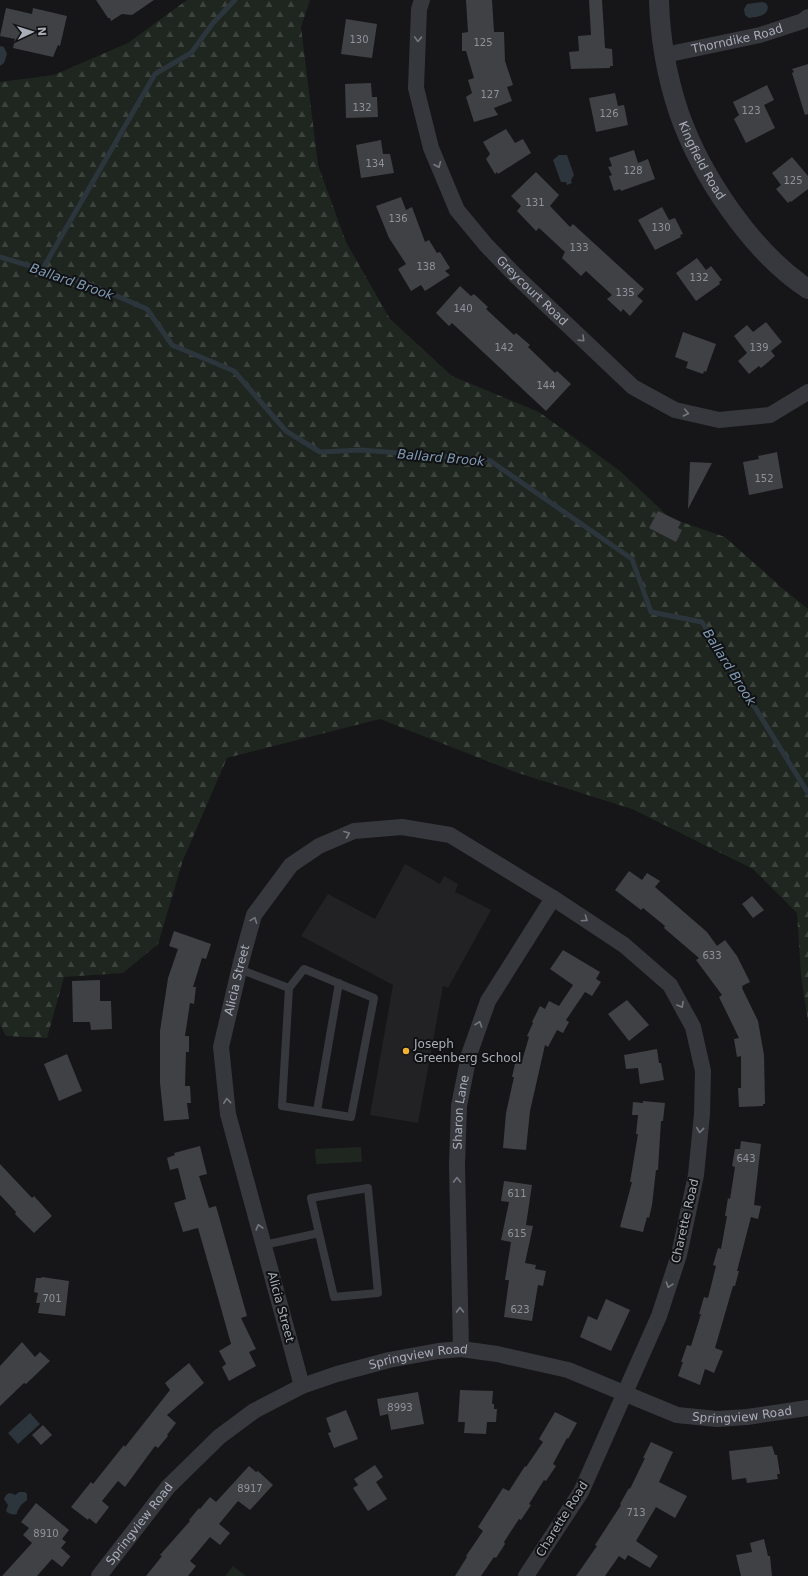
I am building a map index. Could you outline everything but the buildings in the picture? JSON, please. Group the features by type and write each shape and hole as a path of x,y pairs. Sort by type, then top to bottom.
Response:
{"street":[{"name":"Greycourt Road","path":"422,0 419,9 416,88 430,148 457,210 486,245 517,277 633,388 675,410 719,420 770,415 808,392"},
{"name":"Kingfield Road","path":"658,0 664,55 679,113 706,172 732,213 764,251 794,280 808,289"},
{"name":"Thorndike Road","path":"664,55 760,35 808,18"},
{"name":"Alicia Street","path":"302,1386 228,1114 221,1046 239,969 254,916 291,865 319,846 354,832 402,827 450,835 553,898"},
{"name":"Sharon Lane","path":"461,1349 457,1164 459,1106 468,1056 488,1000 553,898"},
{"name":"Charette Road","path":"526,1576 581,1492 659,1316 679,1255 696,1174 702,1114 703,1071 693,1027 670,985 624,945 553,898"},
{"name":"Springview Road","path":"99,1576 168,1487 219,1437 254,1411 302,1386 337,1374 389,1360 438,1351 461,1349 497,1354 568,1370 677,1414 717,1419 747,1417 808,1408"}],"lane":[{"path":"239,969 289,988"},
{"path":"304,969 339,983 374,998 352,1117 282,1106 289,988 304,969"},
{"path":"317,1111 339,983"},
{"path":"368,1188 378,1292 334,1297 319,1233 311,1198 368,1188"},
{"path":"264,1245 319,1233"}],"shaded area":[{"path":"762,2 766,3 768,7 766,13 749,18 745,15 744,9 747,4"},
{"path":"0,46 4,47 7,54 4,63 0,66"},
{"path":"559,155 567,155 574,175 571,180 572,183 567,185 566,182 561,182 553,160"},
{"name":"Joseph Greenberg School","path":"405,864 440,884 444,876 458,884 455,892 491,910 448,988 443,986 418,1123 370,1115 393,985 301,936 328,894 375,919"},
{"path":"30,1413 40,1424 18,1444 8,1433"},
{"path":"19,1492 25,1492 27,1494 27,1500 21,1505 17,1514 8,1513 6,1511 8,1505 4,1499 6,1495 15,1495"}],"green space":[{"path":"187,0 310,0 301,27 318,165 346,242 390,319 452,376 539,412 620,471 670,518 725,537 808,609 808,1022 801,975 797,913 753,869 632,809 515,772 380,719 227,758 183,860 158,944 123,973 64,977 47,1038 6,1036 0,1025 0,82 54,75 128,43"},
{"path":"361,1147 362,1162 316,1164 315,1149"},
{"path":"233,1566 246,1576 225,1576"}],"waterway":[{"path":"42,270 155,74 191,53 213,23 235,0"},
{"name":"Ballard Brook","path":"0,257 89,284 147,309 172,345 234,371 286,431 320,452 361,450 489,460 632,559 651,612 702,622 808,793"}],"place":[{"name":"Joseph Greenberg School","path":"406,1051"}]}
